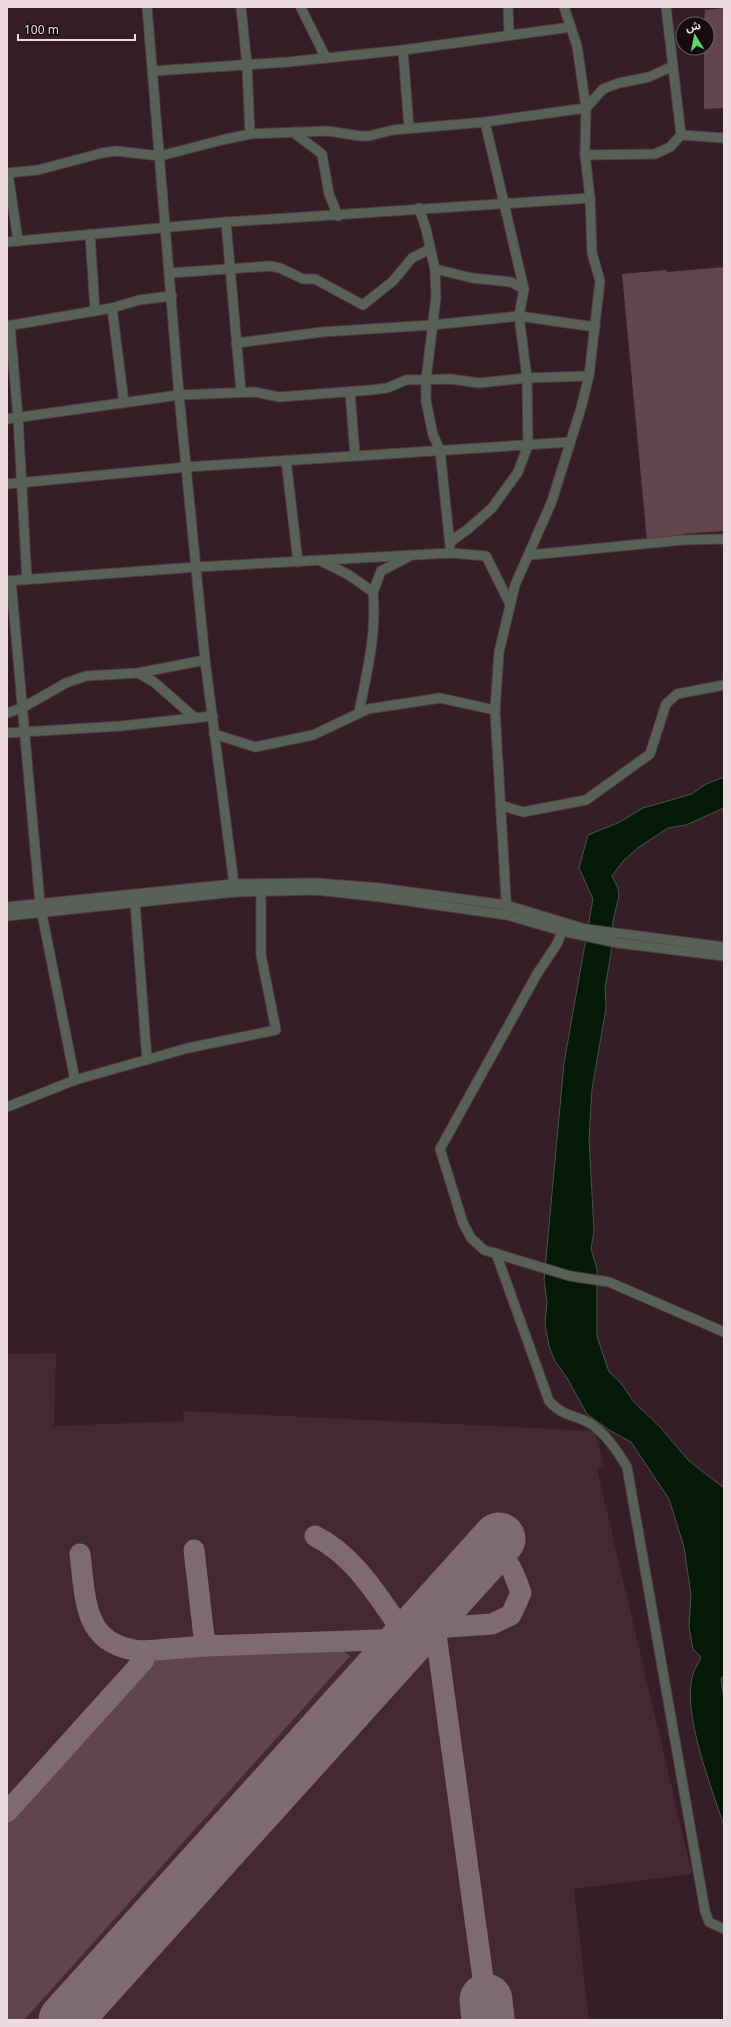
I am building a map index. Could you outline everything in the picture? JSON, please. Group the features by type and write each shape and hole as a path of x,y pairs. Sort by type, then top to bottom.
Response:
{"street":[{"path":"147,7 179,395 205,660 234,888"},
{"path":"241,7 247,65 250,134"},
{"path":"302,7 326,58"},
{"path":"508,7 509,36"},
{"path":"507,910 495,710 499,652 515,585 530,555 552,500 581,408 588,376 600,281 592,253 590,198 585,155 586,108 577,46 564,7"},
{"path":"585,155 655,154 670,147 681,135 666,7"},
{"path":"153,72 247,65 403,50 571,27"},
{"path":"403,50 409,128"},
{"path":"18,241 8,173 38,170 102,153 116,152 160,156 250,134 328,131 360,136 409,128 485,122 586,108 603,89 619,83 649,77 673,66"},
{"path":"450,542 468,529 492,508 518,472 528,445 527,378 519,316 524,289 485,122"},
{"path":"293,132 322,154 329,194 338,216"},
{"path":"681,135 724,138"},
{"path":"7,242 226,222 338,216 419,208 590,198"},
{"path":"419,208 426,229 435,269 436,297 426,380 428,414 433,434 440,450 451,553"},
{"path":"226,222 241,392"},
{"path":"90,234 95,311"},
{"path":"170,273 270,266 280,268 303,279 315,279 363,305 393,281 412,258 424,251 430,249 435,269"},
{"path":"435,269 472,278 511,282 524,289"},
{"path":"27,580 18,418 9,325 112,308 139,300 172,296"},
{"path":"112,308 124,403"},
{"path":"236,343 322,332 432,325 519,316 595,327"},
{"path":"7,419 179,395 254,392 279,397 384,388 406,380 451,379 479,383 527,378 588,376"},
{"path":"350,392 355,456"},
{"path":"7,484 187,466 570,442"},
{"path":"286,460 298,562"},
{"path":"530,555 683,540 724,539"},
{"path":"74,1080 41,908 25,732 9,581 320,560 451,553 486,556 510,604"},
{"path":"359,712 368,670 375,615 372,592 381,571 411,555"},
{"path":"320,560 349,576 372,592"},
{"path":"7,713 22,708 66,683 86,676 138,673 205,660"},
{"path":"138,673 154,682 195,718"},
{"path":"500,806 523,812 586,800 650,754 666,704 672,698 677,694 724,685"},
{"path":"214,734 255,747 313,735 368,709 440,698 495,710"},
{"path":"7,733 121,726 213,716"},
{"path":"7,916 41,908 234,888 317,883 380,888 507,910 584,932 724,956"},
{"path":"7,907 41,908 135,902 234,888 261,892 316,890 507,910 562,931 584,932"},
{"path":"7,1105 74,1080 188,1048 276,1030 261,955 261,892"},
{"path":"135,902 147,1060"},
{"path":"562,931 557,944 537,974 440,1149 463,1223 471,1238 484,1250 570,1276 609,1282 724,1332"},
{"path":"619,938 724,947"},
{"path":"496,1253 549,1400 558,1411 593,1425 617,1450 627,1467 704,1911 709,1922 724,1929"}],"shaded area":[{"path":"724,8 724,108 704,109 704,56 715,56 715,16 705,16 705,10"},
{"path":"724,267 724,531 682,534 682,537 647,541 622,274"},
{"path":"724,777 724,808 686,825 668,828 639,847 624,860 612,876 618,888 619,896 613,921 611,953 605,988 606,1008 592,1089 589,1138 594,1231 591,1249 597,1269 597,1336 609,1372 620,1382 634,1402 660,1427 689,1461 724,1488 724,1676 721,1678 724,1700 724,1826 694,1729 690,1690 693,1674 701,1657 693,1649 689,1627 691,1595 684,1547 669,1499 631,1442 609,1430 587,1414 567,1378 555,1361 549,1346 545,1324 547,1302 544,1280 564,1063 593,899 579,868 588,835 620,822 643,808 692,794 706,784"},
{"path":"56,1353 54,1426 184,1421 183,1411 595,1431 604,1466 597,1469 692,1874 574,1889 589,2020 7,2020 7,1354"},
{"path":"335,1649 344,1651 350,1656 24,2020 7,2020 7,1819 120,1693 155,1659"}],"taxiway":[{"path":"315,1536 330,1545 356,1568 378,1596 408,1639"},
{"path":"144,1651 205,1646 194,1550"},
{"path":"205,1646 408,1639 434,1628 492,1624 511,1615 521,1593 510,1567 502,1558 488,1551"},
{"path":"7,1812 144,1660 144,1651 124,1648 109,1641 99,1631 91,1619 84,1589 80,1554"},
{"path":"433,1612 486,2000"}],"runway":[{"path":"65,2020 499,1539"},
{"path":"486,2000 488,2020"}]}
